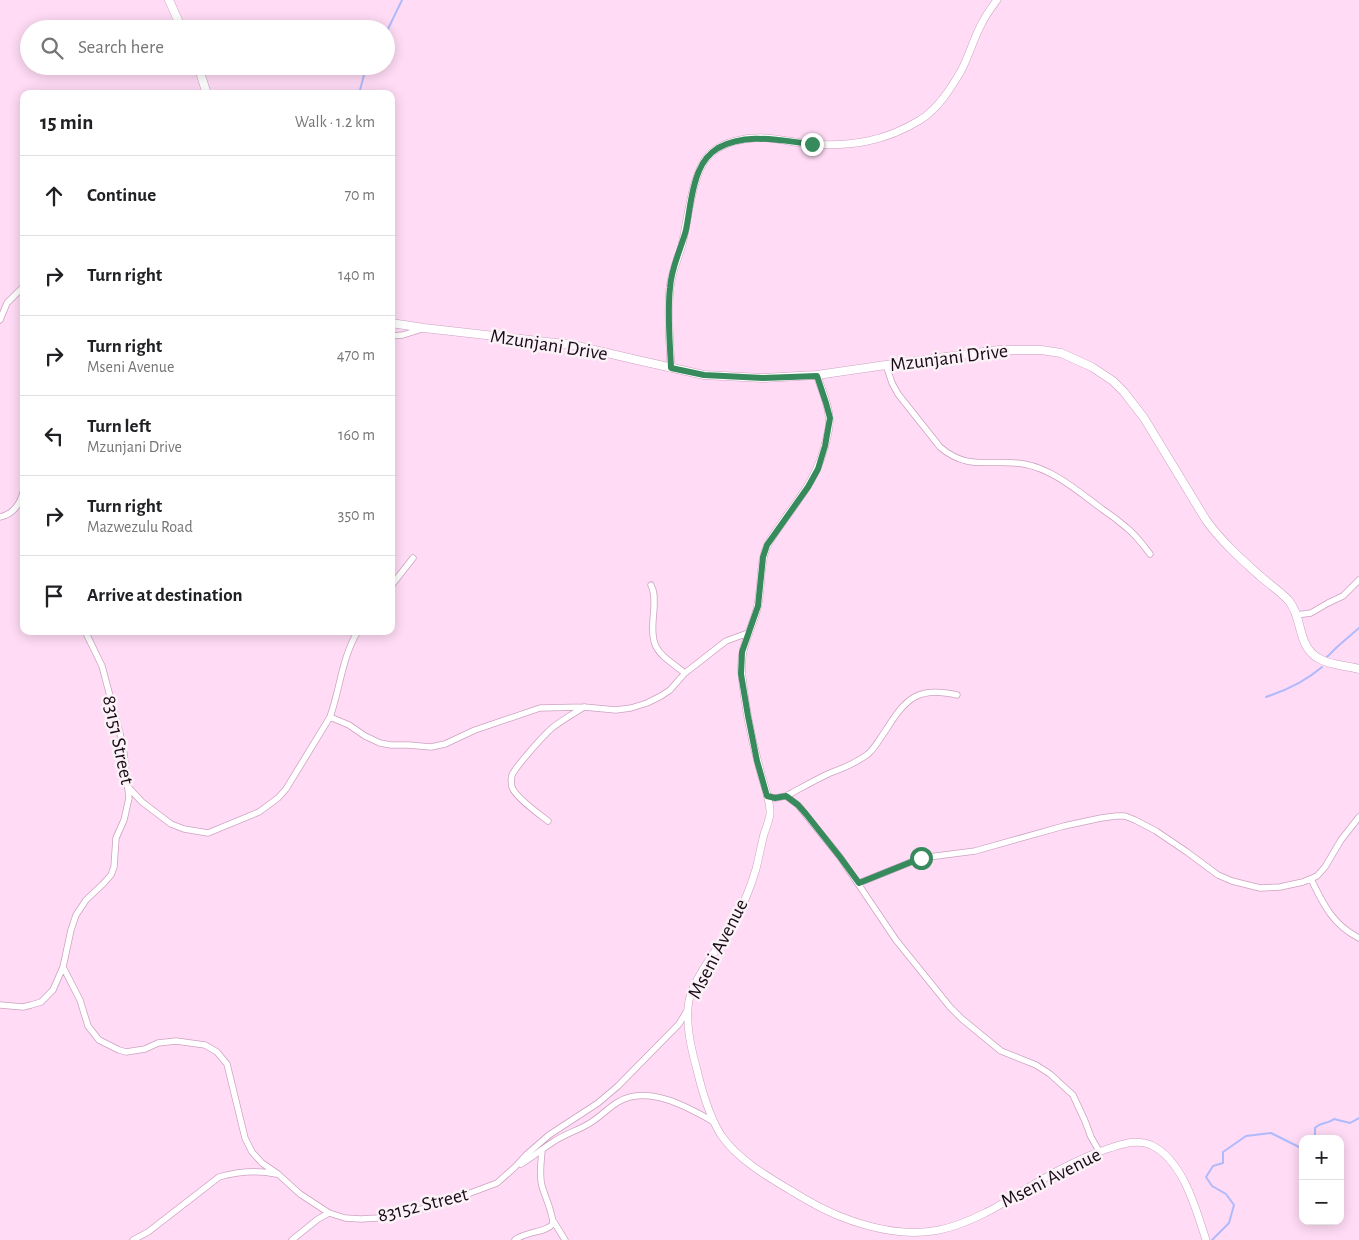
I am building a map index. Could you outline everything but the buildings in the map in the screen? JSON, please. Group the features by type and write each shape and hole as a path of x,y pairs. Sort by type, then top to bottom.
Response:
{"main road":[{"path":"169,0 178,20"},
{"path":"201,75 206,90"},
{"name":"Mzunjani Drive","path":"395,323 424,328 573,345 704,375 763,378 817,376 999,350 1041,350 1061,353 1092,367 1113,381 1133,403 1216,533 1232,551 1286,598 1293,608 1302,637 1310,652 1326,662 1359,669"}],"street":[{"path":"671,368 670,286 686,228 698,172 709,155 729,143 746,139 765,138 824,144 864,142 895,133 921,119 940,102 962,70 980,26 997,0"},
{"path":"0,320 7,303 20,290"},
{"path":"395,335 424,328"},
{"path":"886,365 898,394 940,447 947,453 967,462 1014,462 1048,472 1078,490 1126,527 1150,554"},
{"name":"Mseni Avenue","path":"817,376 830,418 825,446 818,469 808,487 767,545 763,557 758,606 742,652 741,674 757,761 770,805 770,815 756,868 747,893 734,922 696,982 689,1000 688,1023 693,1055 700,1083 714,1122 737,1154 780,1184 822,1209 855,1222 896,1231 911,1232 943,1229 985,1213 1061,1169 1099,1151 1134,1142 1150,1144 1160,1150 1178,1170 1186,1185 1206,1240"},
{"path":"0,517 6,516 17,506 20,499"},
{"path":"395,581 413,558"},
{"path":"1296,615 1311,613 1343,596 1359,580"},
{"path":"651,585 655,594 653,636 656,647 662,656 685,673"},
{"path":"330,717 349,724 365,736 380,743 391,746 432,747 445,744 474,730 540,708 584,707 616,710 631,708 661,696 670,690 685,673 726,641 748,633"},
{"name":"83151 Street","path":"0,1005 23,1007 41,1002 53,990 63,967 76,915 86,900 111,875 114,867 116,838 124,820 129,798 128,786 123,745 102,666 86,635"},
{"path":"128,786 142,802 160,816 172,824 192,831 212,832 260,812 286,789 330,717 349,648 356,635"},
{"path":"767,796 775,798 786,796 849,766 869,753 876,746 900,709 918,695 932,692 957,695"},
{"path":"548,821 516,794 511,779 519,765 552,729 584,707"},
{"path":"786,796 806,814 840,857 896,940 950,1007 1002,1051 1036,1065 1050,1074 1073,1095 1099,1151"},
{"path":"859,883 921,858 975,851 1073,824 1125,816 1149,828 1187,852 1218,875 1232,881 1260,888 1280,886 1317,876 1359,817"},
{"path":"1311,879 1329,914 1341,926 1359,938"},
{"path":"63,967 80,1000 88,1026 99,1040 126,1052 145,1049 158,1043 176,1041 205,1045 218,1052 226,1064 245,1138 252,1152 262,1163 278,1174"},
{"name":"83152 Street","path":"278,1174 300,1194 329,1213 345,1218 377,1218 412,1212 487,1188 497,1183 548,1135 598,1103 618,1086 679,1024 689,1008"},
{"name":"83152 Street","path":"515,1167 553,1142 588,1124 617,1103 637,1096 670,1100 698,1112 714,1122"},
{"path":"542,1151 540,1179 554,1222 565,1240"},
{"path":"133,1240 148,1232 219,1177 232,1173 278,1174"},
{"path":"292,1240 318,1219 329,1213"},
{"path":"515,1240 527,1233 550,1227 554,1222"},
{"path":"141,1240 148,1232"}],"waterway":[{"path":"392,20 402,0"},
{"path":"360,90 364,75"},
{"path":"1327,657 1359,628"},
{"path":"1266,697 1296,685 1322,667"},
{"path":"1315,1135 1315,1128 1334,1119 1350,1123 1359,1118"},
{"path":"1212,1240 1229,1223 1234,1205 1226,1194 1212,1186 1206,1177 1213,1166 1223,1163 1223,1152 1246,1136 1271,1133 1299,1147"}],"route":[{"path":"812,144 765,138 741,140 718,148 703,163 698,172 686,228 670,286 671,368 704,375 763,378 817,376 830,418 825,446 818,469 808,487 767,545 763,557 758,606 742,652 741,674 757,761 767,796 775,798 786,796 798,805 859,883 921,858"}]}
